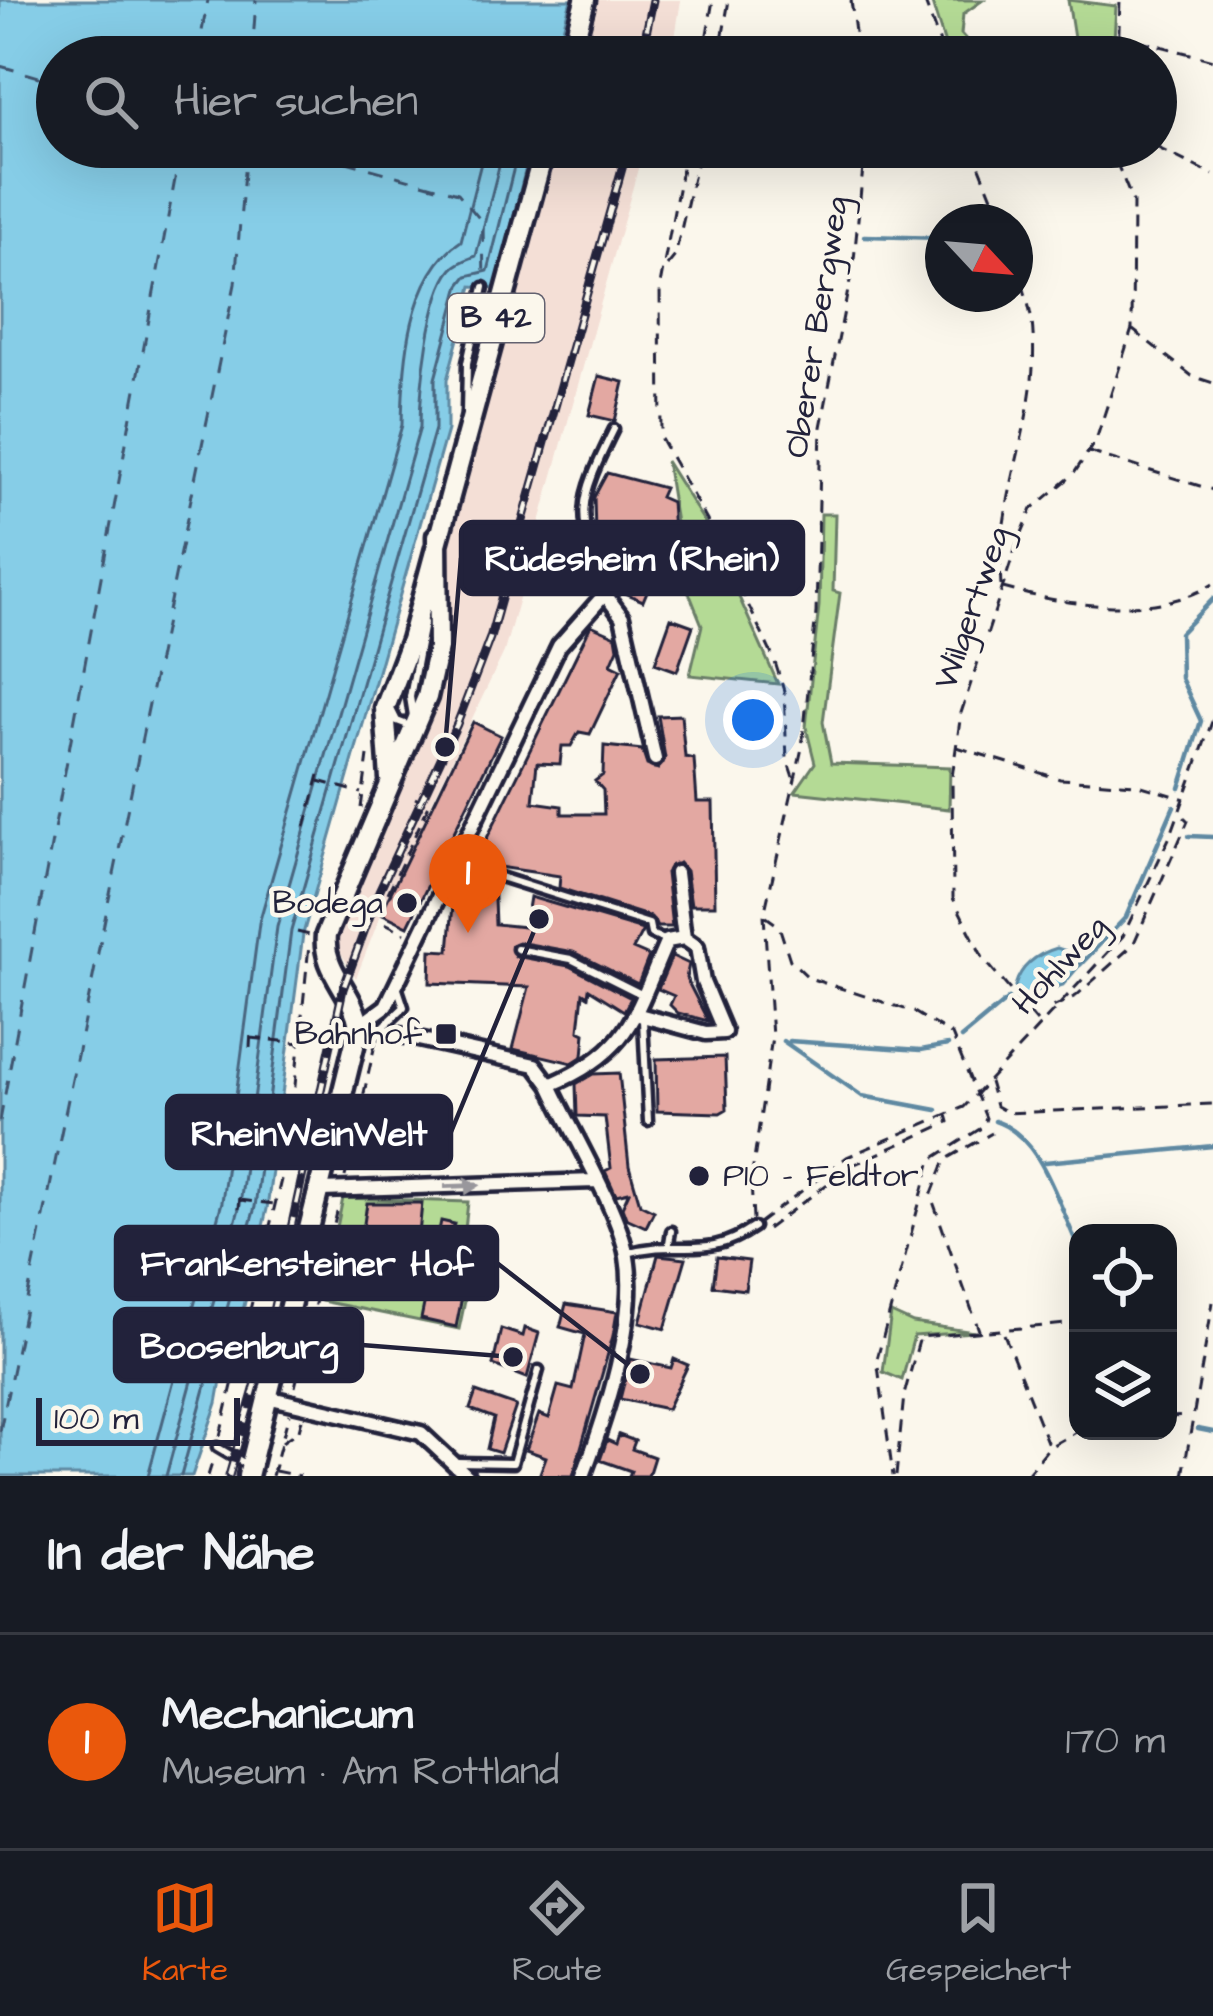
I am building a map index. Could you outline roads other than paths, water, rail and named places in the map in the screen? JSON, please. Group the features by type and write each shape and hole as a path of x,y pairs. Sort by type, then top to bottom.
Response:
{"main road":[{"path":"576,36 585,0"},
{"name":"B 42","path":"390,790 385,707 403,661 539,168"},
{"name":"B 42","path":"369,1028 330,968 325,944 416,728 438,648 437,536"},
{"path":"252,1473 322,1190 369,1028"}],"street":[{"path":"583,1476 602,1426 630,1287 627,1253 550,1085 535,1065 369,1028 386,1006 559,646 605,594 622,617 656,759"},
{"path":"676,873 683,938"},
{"path":"550,1085 603,1060 639,1015 667,941 683,938 697,947 703,982 724,1032 706,1033 639,1015"},
{"path":"322,1190 595,1181"},
{"path":"272,1397 421,1433 467,1476"}],"lane":[{"path":"468,419 463,406 467,363 484,287"},
{"path":"605,594 582,524 582,495 614,429"},
{"path":"403,661 392,714 416,728"},
{"path":"500,877 649,924 651,934 667,941"},
{"path":"518,949 571,959 644,995"},
{"path":"639,1015 648,1121"},
{"path":"627,1253 669,1244 712,1250 754,1227"},
{"path":"669,1244 670,1231"},
{"path":"453,1462 512,1462 539,1370"},
{"path":"217,1447 252,1473"}],"water":[{"path":"0,0 571,0 561,36 36,36 36,168 526,168 496,288 472,286 447,380 447,430 303,934 267,1209 239,1327 230,1331 217,1403 192,1476 0,1476"},
{"path":"1057,948 1072,953 1080,965 1063,985 1025,997 1015,986 1021,972 1037,957"}],"waterway":[{"path":"864,236 925,238"},
{"path":"1180,788 1201,721 1181,678 1180,633 1213,599"},
{"path":"1080,965 1126,917 1174,806"},
{"path":"1189,836 1213,837"},
{"path":"961,1038 1008,999"},
{"path":"783,1041 862,1096 937,1110"},
{"path":"789,1041 921,1050 948,1045"},
{"path":"995,1121 1011,1129 1037,1157 1069,1225"},
{"path":"1045,1162 1213,1146"},
{"path":"1198,1429 1213,1432"}],"railway":[{"path":"645,36 653,0"},
{"path":"229,1476 262,1362 343,989 379,891 457,724 490,638 622,168"}],"place":[{"name":"Rüdesheim (Rhein)","path":"445,747"},
{"name":"Bodega","path":"407,903"},
{"name":"RheinWeinWelt","path":"539,919"},
{"name":"Mechanicum","path":"468,933"},
{"name":"Bahnhof","path":"446,1034"},
{"name":"P10 - Feldtor","path":"699,1176"},
{"name":"Boosenburg","path":"513,1357"},
{"name":"Frankensteiner Hof","path":"640,1374"}]}
